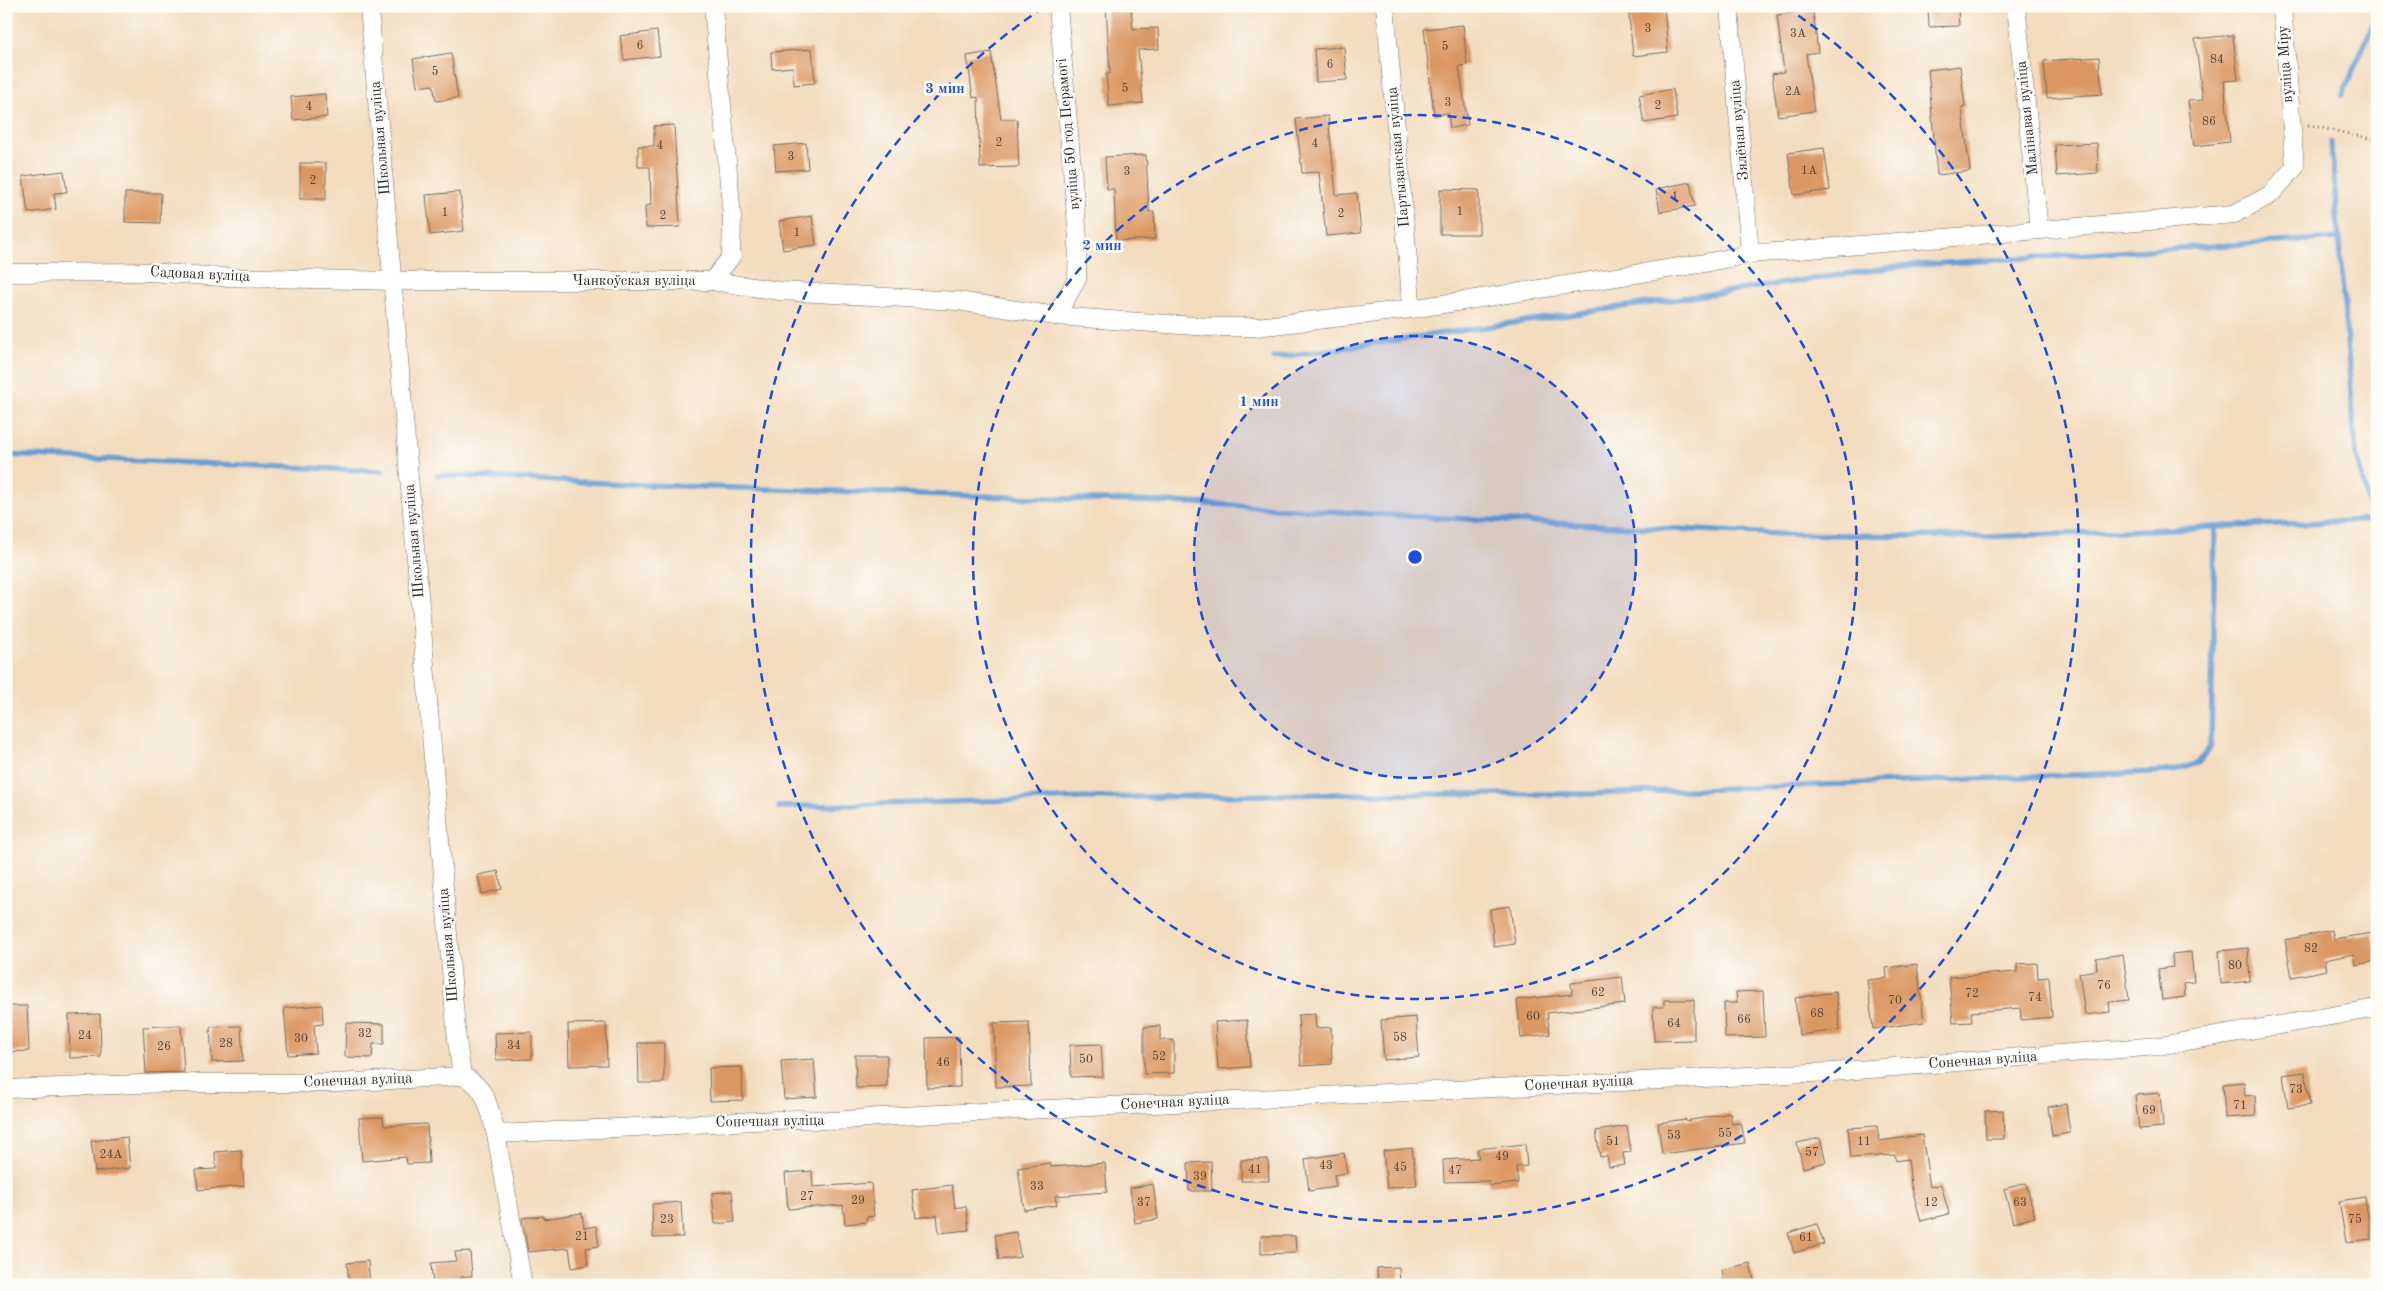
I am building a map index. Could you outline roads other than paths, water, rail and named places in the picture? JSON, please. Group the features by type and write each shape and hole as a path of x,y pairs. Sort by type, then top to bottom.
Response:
{"street":[{"name":"Школьная вуліца","path":"369,6 394,281 457,1040 462,1076"},
{"name":"Чанкоўская вуліца","path":"394,281 712,281 731,257 732,217 713,6"},
{"name":"вуліца 50 год Перамогі","path":"1056,316 1077,279 1078,238 1058,6"},
{"name":"Партызанская вуліца","path":"1385,6 1410,272 1411,309"},
{"name":"Зялёная вуліца","path":"1729,6 1750,254"},
{"name":"Малінавая вуліца","path":"2016,6 2039,230"},
{"name":"вуліца Міру","path":"712,281 780,291 958,301 1056,316 1209,326 1256,327 1411,309 1699,264 1750,254 2234,214 2270,195 2295,167 2282,6"},
{"name":"Садовая вуліца","path":"6,274 149,272 223,277 394,281"},
{"name":"Сонечная вуліца","path":"496,1134 797,1119 838,1121 878,1116 1832,1072 2159,1046 2377,1008"},
{"name":"Сонечная вуліца","path":"6,1089 169,1083 337,1083 462,1076"},
{"path":"462,1076 474,1081 483,1090 496,1134 523,1285"}],"waterway":[{"path":"2343,94 2377,15"},
{"path":"2331,142 2356,454 2377,537"},
{"path":"1274,358 1901,266 2339,238"},
{"path":"6,455 383,471"},
{"path":"438,475 648,485 1194,503 1407,516 1782,534 1987,537 2372,520"},
{"path":"779,807 1083,798 1329,794 1592,794 2174,771 2198,763 2211,746 2215,527"}]}
